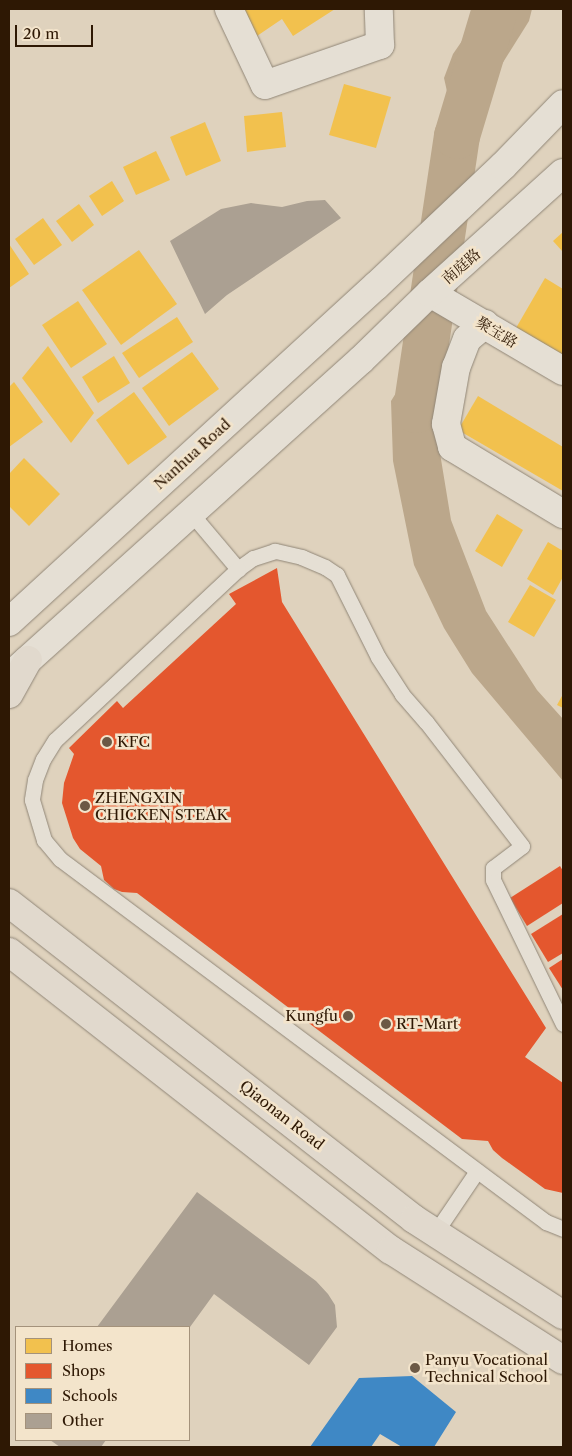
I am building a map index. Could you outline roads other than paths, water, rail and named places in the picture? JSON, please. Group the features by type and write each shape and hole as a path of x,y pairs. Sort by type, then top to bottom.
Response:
{"main road":[{"path":"9,694 18,668"},
{"name":"Qiaonan Road","path":"9,903 435,1233 563,1315"},
{"path":"9,952 391,1250 563,1360"}],"street":[{"path":"229,9 265,85 380,45 379,9"},
{"name":"Nanhua Road","path":"9,622 376,286 503,166 563,104"},
{"name":"南庭路","path":"190,512 360,360 430,293 563,173"},
{"name":"聚宝路","path":"430,293 563,371"},
{"path":"480,321 467,339 456,367 446,424 452,447 563,514"},
{"path":"18,668 190,512"}],"lane":[{"path":"190,512 238,569"},
{"path":"563,1024 493,880 493,868 522,846 402,694 378,657 337,575 302,557 275,551 253,558 238,569 55,740 43,759 35,780 32,800 44,840 60,859 546,1222 563,1230"},
{"path":"435,1233 477,1171"}],"waterway":[{"path":"416,410 457,136 495,9"}],"place":[{"name":"KFC","path":"107,742"},
{"name":"ZHENGXIN CHICKEN STEAK","path":"85,806"},
{"name":"Kungfu","path":"348,1016"},
{"name":"RT-Mart","path":"386,1024"},
{"name":"Panyu Vocational Technical School","path":"415,1368"}]}
